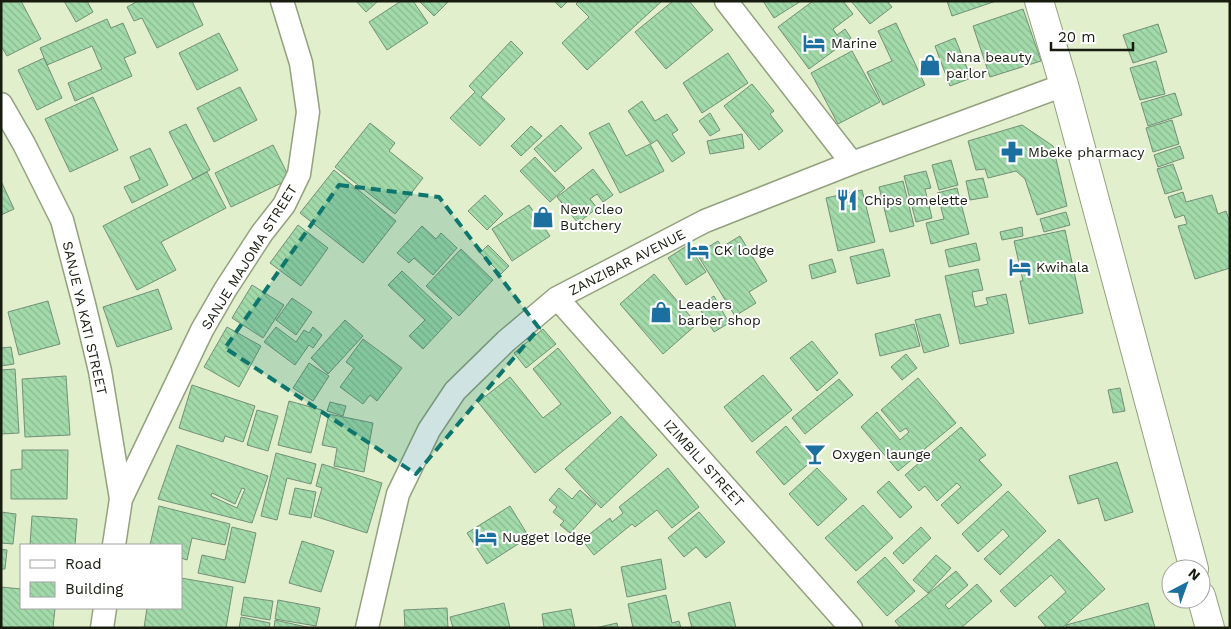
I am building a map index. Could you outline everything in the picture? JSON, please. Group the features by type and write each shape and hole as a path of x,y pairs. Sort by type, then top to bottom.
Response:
{"main road":[{"path":"1039,1 1064,85 1191,559"},
{"path":"1205,609 1210,628"}],"street":[{"name":"SANJE MAJOMA STREET","path":"121,499 202,330 262,233 284,205 299,174 308,112 301,63 282,1"},
{"path":"726,1 852,164"},
{"name":"ZANZIBAR AVENUE","path":"367,628 398,494 428,430 455,391 506,341 558,298 705,221 1064,85"},
{"name":"SANJE YA KATI STREET","path":"1,104 24,144 62,220 100,371 121,499 114,544"},
{"name":"IZIMBILI STREET","path":"558,298 851,628"},
{"path":"102,628 105,609"}],"highlighted area":[{"path":"339,185 439,197 539,328 416,474 225,348"}],"building":[{"path":"1,1 21,1 41,39 7,56 1,46"},
{"path":"64,1 87,1 93,12 76,22"},
{"path":"138,1 192,1 203,25 157,48 142,18 134,21 127,7"},
{"path":"356,1 378,1 366,12"},
{"path":"401,1 413,1 428,23 387,50 369,22"},
{"path":"419,1 449,1 434,16"},
{"path":"554,1 568,1 561,8"},
{"path":"579,1 662,1 587,70 562,43 589,17 576,4"},
{"path":"673,1 689,1 713,30 666,69 635,32"},
{"path":"763,1 801,1 774,18"},
{"path":"813,1 843,1 853,14 833,29 837,35 845,29 851,38 809,69 778,27"},
{"path":"851,1 887,1 892,7 870,24"},
{"path":"947,1 996,1 952,16"},
{"path":"1023,9 1041,61 990,77 973,26"},
{"path":"107,19 111,28 123,23 136,53 124,58 132,76 75,101 68,83 102,69 92,46 47,65 40,48"},
{"path":"896,23 925,85 883,105 867,72 892,61 878,31"},
{"path":"1158,24 1167,52 1133,63 1123,35"},
{"path":"219,33 238,70 197,90 179,53"},
{"path":"955,38 971,78 950,86 935,46"},
{"path":"511,41 523,53 481,97 505,119 480,146 450,118 475,92 469,86"},
{"path":"852,51 880,102 838,124 811,73"},
{"path":"728,53 748,83 702,113 683,83"},
{"path":"44,58 62,98 37,110 18,70"},
{"path":"1156,61 1165,94 1140,100 1130,68"},
{"path":"752,84 774,111 770,114 783,131 759,150 724,106"},
{"path":"240,87 257,120 214,142 197,108"},
{"path":"1175,93 1182,115 1148,126 1141,103"},
{"path":"93,97 118,150 70,172 45,119"},
{"path":"642,101 655,121 667,114 678,130 672,134 685,153 672,162 657,140 651,144 628,111"},
{"path":"710,113 720,130 710,136 699,121"},
{"path":"1172,120 1179,144 1153,152 1146,128"},
{"path":"370,123 395,143 389,151 423,178 395,214 335,167"},
{"path":"609,123 626,156 650,144 664,171 620,193 589,133"},
{"path":"186,124 210,170 193,179 169,132"},
{"path":"561,125 582,148 555,172 534,149"},
{"path":"1022,125 1053,146 1067,206 1037,215 1025,179 1016,171 988,178 985,169 976,170 968,141"},
{"path":"531,126 542,136 521,156 511,146"},
{"path":"742,134 744,148 710,154 707,141"},
{"path":"273,145 290,179 231,207 215,173"},
{"path":"1180,146 1184,158 1158,167 1154,155"},
{"path":"150,148 168,185 132,203 124,187 140,180 130,157"},
{"path":"535,157 565,188 550,202 520,171"},
{"path":"951,160 958,185 939,190 932,165"},
{"path":"1173,164 1182,189 1165,194 1157,169"},
{"path":"593,169 613,195 603,202 597,194 590,199 597,208 578,223 557,197"},
{"path":"334,170 396,221 363,263 300,213"},
{"path":"926,171 931,188 925,189 932,218 916,222 904,176"},
{"path":"207,172 226,208 161,242 176,270 137,290 103,226"},
{"path":"983,178 988,197 970,200 966,181"},
{"path":"1,181 14,209 1,215"},
{"path":"903,181 914,226 890,232 879,187"},
{"path":"957,188 969,234 931,244 926,223 944,219 937,193"},
{"path":"862,190 875,242 838,251 826,198"},
{"path":"1183,192 1186,202 1212,195 1218,214 1226,211 1230,222 1230,268 1195,279 1178,226 1187,224 1184,215 1175,218 1168,197"},
{"path":"485,195 503,214 487,230 468,211"},
{"path":"529,205 550,236 512,261 492,229"},
{"path":"1066,212 1070,225 1044,232 1040,219"},
{"path":"298,225 328,248 301,286 270,263"},
{"path":"422,226 436,239 441,233 457,248 433,275 414,258 409,263 397,253"},
{"path":"1022,227 1023,236 1002,240 1000,232"},
{"path":"1065,230 1083,313 1029,324 1020,281 1023,281 1014,241"},
{"path":"740,236 767,281 749,292 756,303 735,316 697,254 718,241 722,247"},
{"path":"976,243 980,260 949,267 945,250"},
{"path":"488,245 509,266 501,274 480,253"},
{"path":"688,245 706,272 686,285 668,258"},
{"path":"461,249 493,280 459,316 426,286"},
{"path":"883,249 890,276 857,284 850,257"},
{"path":"832,259 836,272 812,279 809,265"},
{"path":"978,269 983,290 972,292 975,307 988,304 986,298 1006,294 1014,333 960,344 945,276"},
{"path":"402,271 452,318 423,349 409,336 425,320 388,285"},
{"path":"654,274 697,324 663,354 620,304"},
{"path":"252,285 284,305 263,338 232,318"},
{"path":"158,289 172,329 117,347 103,307"},
{"path":"714,296 729,323 714,332 698,306"},
{"path":"292,298 312,312 296,335 276,320"},
{"path":"48,301 60,344 19,355 8,312"},
{"path":"940,314 949,346 924,353 915,320"},
{"path":"345,320 363,336 328,374 311,358"},
{"path":"914,324 920,346 880,356 875,334"},
{"path":"227,327 261,346 239,387 204,367"},
{"path":"276,327 296,342 304,330 309,333 313,327 322,335 313,348 309,345 295,365 264,342"},
{"path":"543,329 556,344 526,368 514,353"},
{"path":"363,339 402,368 377,401 370,395 363,404 340,387 354,368 346,362"},
{"path":"812,341 838,373 817,391 790,358"},
{"path":"11,347 14,364 1,366 1,348"},
{"path":"558,348 611,413 535,473 478,402 510,377 543,418 561,404 533,369"},
{"path":"906,354 917,368 902,380 891,367"},
{"path":"309,363 329,376 313,401 293,388"},
{"path":"15,369 19,433 1,434 1,370"},
{"path":"763,375 792,410 752,442 724,407"},
{"path":"66,376 70,435 25,437 22,379"},
{"path":"918,378 956,423 898,471 861,427 877,412 900,440 909,432 906,428 900,432 881,410"},
{"path":"839,379 853,395 805,434 792,418"},
{"path":"192,385 255,406 243,442 225,436 223,442 179,428"},
{"path":"1120,388 1125,411 1113,413 1108,390"},
{"path":"289,401 322,410 311,453 278,445"},
{"path":"330,402 346,406 343,416 327,411"},
{"path":"257,410 278,416 268,451 247,445"},
{"path":"329,414 373,423 364,472 334,466 337,448 322,445"},
{"path":"621,416 657,455 601,508 565,469"},
{"path":"786,426 814,459 784,485 756,452"},
{"path":"961,427 986,455 979,460 1002,485 958,524 941,505 961,487 957,483 937,501 925,486 919,491 905,475"},
{"path":"177,445 268,476 252,523 158,499","holes":["242,488 245,489 237,508 211,496 212,493 235,504"]},
{"path":"22,450 68,450 67,499 11,499 11,470 22,469"},
{"path":"276,453 316,464 311,484 287,478 277,520 261,516"},
{"path":"1117,462 1133,512 1105,521 1098,498 1078,504 1069,476"},
{"path":"322,464 382,483 367,533 314,516 322,488 316,486"},
{"path":"668,468 699,507 672,528 657,510 635,527 632,524 594,555 582,540 610,518 612,522 623,513 619,507"},
{"path":"817,468 847,499 818,526 789,494"},
{"path":"889,481 912,507 900,518 877,492"},
{"path":"295,488 316,492 311,518 289,514"},
{"path":"559,488 572,499 580,490 596,504 570,533 560,525 564,521 553,512 557,507 549,500"},
{"path":"1008,491 1046,531 1000,575 984,559 1009,536 1003,529 978,552 962,534"},
{"path":"863,505 893,538 856,571 825,538"},
{"path":"159,506 230,524 225,545 192,538 187,560 182,558 182,544 150,544"},
{"path":"510,506 529,537 487,564 467,533"},
{"path":"1,512 16,514 13,544 1,543"},
{"path":"699,512 725,542 706,558 696,547 684,557 668,538"},
{"path":"32,516 77,519 75,544 30,544"},
{"path":"232,527 256,533 245,583 198,573 202,555 225,560"},
{"path":"921,527 931,538 903,564 893,553"},
{"path":"1059,539 1105,589 1062,628 1047,628 1038,617 1066,592 1051,575 1015,607 1000,591"},
{"path":"302,541 334,551 321,592 289,583"},
{"path":"1,549 7,550 5,569 1,569"},
{"path":"936,555 951,568 928,593 913,580"},
{"path":"885,557 915,591 887,616 857,582"},
{"path":"661,559 666,589 627,597 621,567"},
{"path":"956,571 968,585 945,605 949,609 977,584 992,601 961,628 901,628 895,621"},
{"path":"182,578 233,587 226,628 144,628 147,609 182,609"},
{"path":"1,587 20,589 20,609 55,609 53,628 1,628"},
{"path":"666,595 672,623 679,621 681,628 633,628 628,604"},
{"path":"244,597 273,601 270,620 241,615"},
{"path":"278,600 320,608 316,626 275,619"},
{"path":"730,602 736,628 692,628 688,613"},
{"path":"504,603 510,628 453,628 450,617"},
{"path":"1148,603 1155,628 1067,628 1066,625"},
{"path":"447,608 448,628 405,628 404,610"},
{"path":"571,609 575,628 544,628 542,614"},
{"path":"241,617 270,623 269,628 239,628"},
{"path":"275,620 311,628 274,628"},
{"path":"617,623 618,628 595,628"}],"place":[{"name":"Marine","path":"814,43"},
{"name":"Nana beauty parlor","path":"930,65"},
{"name":"Mbeke pharmacy","path":"1012,152"},
{"name":"Chips omelette","path":"847,200"},
{"name":"New cleo Butchery","path":"543,217"},
{"name":"CK lodge","path":"698,250"},
{"name":"Kwihala","path":"1020,267"},
{"name":"Leaders barber shop","path":"661,312"},
{"name":"Oxygen launge","path":"815,454"},
{"name":"Nugget lodge","path":"486,537"}]}
